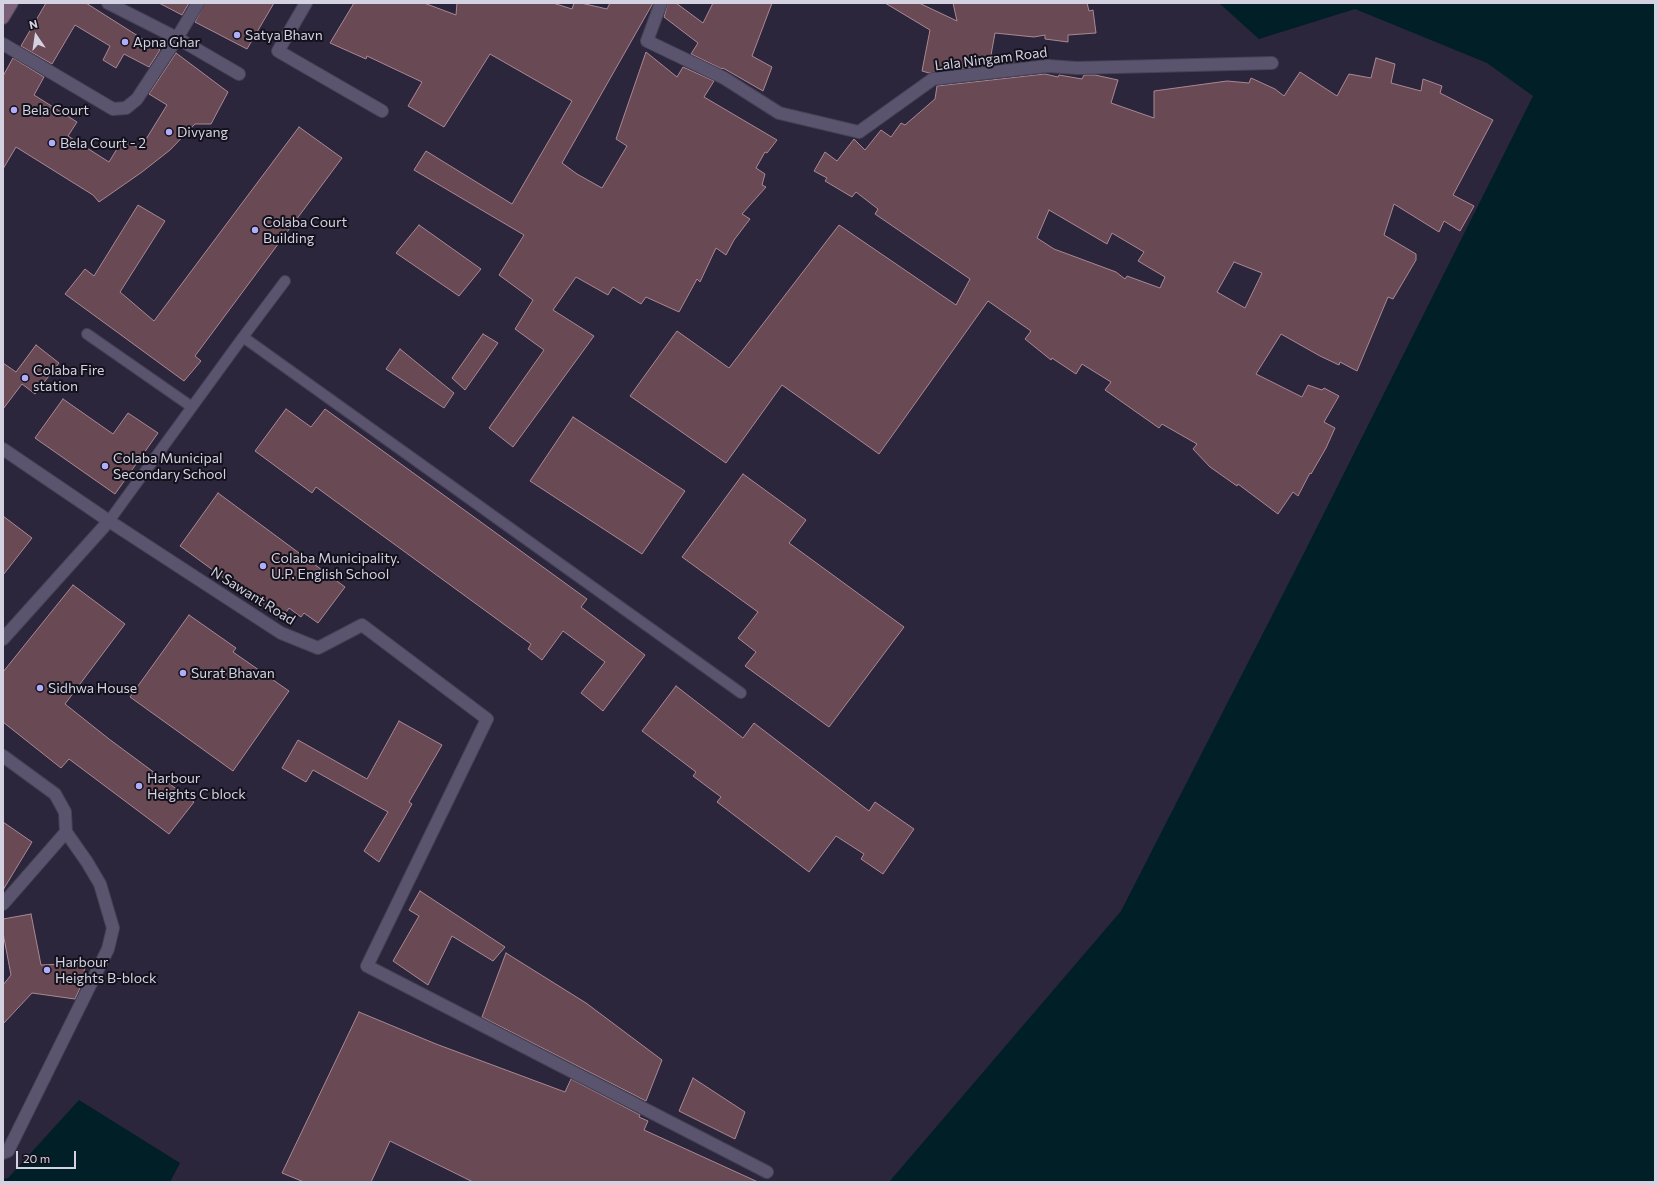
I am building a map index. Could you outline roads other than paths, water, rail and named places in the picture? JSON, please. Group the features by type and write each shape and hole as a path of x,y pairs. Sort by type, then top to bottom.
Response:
{"main road":[{"path":"3,18 12,3"}],"street":[{"path":"108,3 177,38 239,74"},
{"path":"3,44 113,109 126,108 137,99 198,3"},
{"path":"306,3 278,51 382,111"},
{"name":"Lala Ningam Road","path":"661,3 648,41 724,78 779,114 859,132 934,79 1048,66 1077,68 1272,64"},
{"name":"N Sawant Road","path":"3,448 109,521 274,629 287,636 318,648 362,625 487,719 367,966 767,1172"},
{"path":"3,639 109,521"},
{"path":"3,756 55,794 65,812 66,832 100,884 113,928 108,949 8,1151 3,1153"},
{"path":"3,904 66,832"}],"lane":[{"path":"109,521 285,281"},
{"path":"87,334 192,407"},
{"path":"243,337 741,693"}],"place":[{"name":"Satya Bhavn","path":"237,35"},
{"name":"Apna Ghar","path":"125,42"},
{"name":"Bela Court","path":"14,110"},
{"name":"Divyang","path":"169,132"},
{"name":"Bela Court - 2","path":"52,143"},
{"name":"Colaba Court Building","path":"255,230"},
{"name":"Colaba Fire station","path":"25,378"},
{"name":"Colaba Municipal Secondary School","path":"105,466"},
{"name":"Colaba Municipality. U.P. English School","path":"263,566"},
{"name":"Surat Bhavan","path":"183,673"},
{"name":"Sidhwa House","path":"40,688"},
{"name":"Harbour Heights C block","path":"139,786"},
{"name":"Harbour Heights B-block","path":"47,970"}]}
